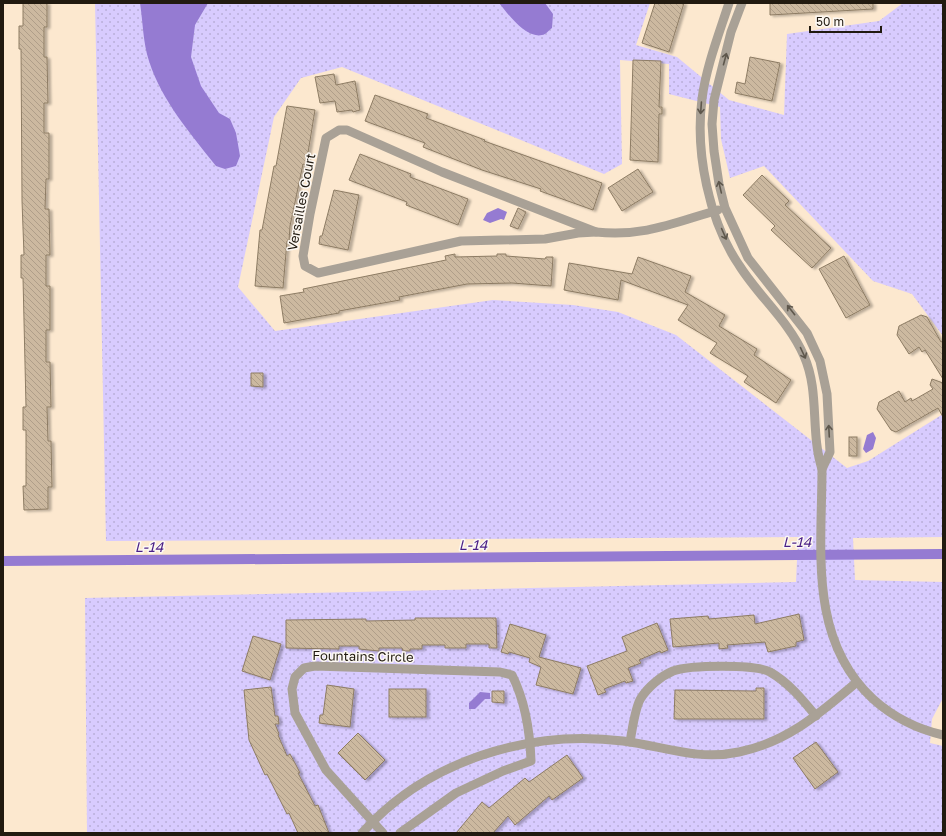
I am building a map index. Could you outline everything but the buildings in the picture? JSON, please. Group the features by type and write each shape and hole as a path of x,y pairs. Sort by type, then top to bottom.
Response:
{"street":[{"path":"729,3 720,28 703,91 700,123 701,152 713,211 738,264 761,296 796,339 808,365 814,396 817,453 822,469 822,576 824,602 831,635 846,666 857,682 880,705 897,717 928,731 943,735"},
{"path":"742,3 731,32 716,93 712,124 714,151 725,208 748,258 807,332 820,361 827,394 830,452 822,469"},
{"path":"703,91 716,93"},
{"name":"Versailles Court","path":"596,232 442,172 347,130 339,130 326,138 303,256 305,266 318,273 461,241 545,239 578,233 596,232 617,234 658,229 725,208"},
{"path":"761,296 771,288"},
{"name":"Fountains Circle","path":"372,823 326,770 295,713 292,689 295,677 304,668 315,666 500,672 512,675 520,690 530,743"},
{"path":"630,742 640,699 654,684 673,671 700,666 736,667 768,672 794,690 816,716"},
{"path":"362,833 406,794 456,765 502,749 530,743 585,738 630,742 690,754 734,753 776,741 795,731 816,716 857,682"},
{"path":"400,833 456,793 503,771 531,761 530,743"},
{"path":"372,823 383,833"}],"shaded area":[{"path":"95,3 650,3 636,45 677,57 729,100 784,115 787,34 879,21 903,3 943,3 943,336 912,294 873,281 764,166 730,178 721,139 720,107 669,94 669,64 620,60 622,164 604,174 342,67 301,78 274,117 238,287 275,331 493,300 573,305 618,312 676,335 847,468 868,461 943,414 943,537 853,538 855,580 943,582 943,698 932,719 930,743 943,746 943,833 87,833 85,598 796,582 798,537 106,541"},
{"path":"140,3 208,3 195,25 191,57 201,86 219,113 230,119 236,133 240,156 236,166 225,169 216,166 187,129 161,90 147,54"},
{"path":"499,3 545,3 553,14 552,28 545,34 539,35 525,31"},
{"path":"498,208 507,212 504,220 501,219 490,223 483,220 487,213"},
{"path":"873,432 876,438 873,449 866,453 863,449 867,435"},
{"path":"480,692 490,693 490,699 485,699 475,709 469,709 469,703"}],"waterway":[{"name":"L-14","path":"3,561 943,554"}]}
